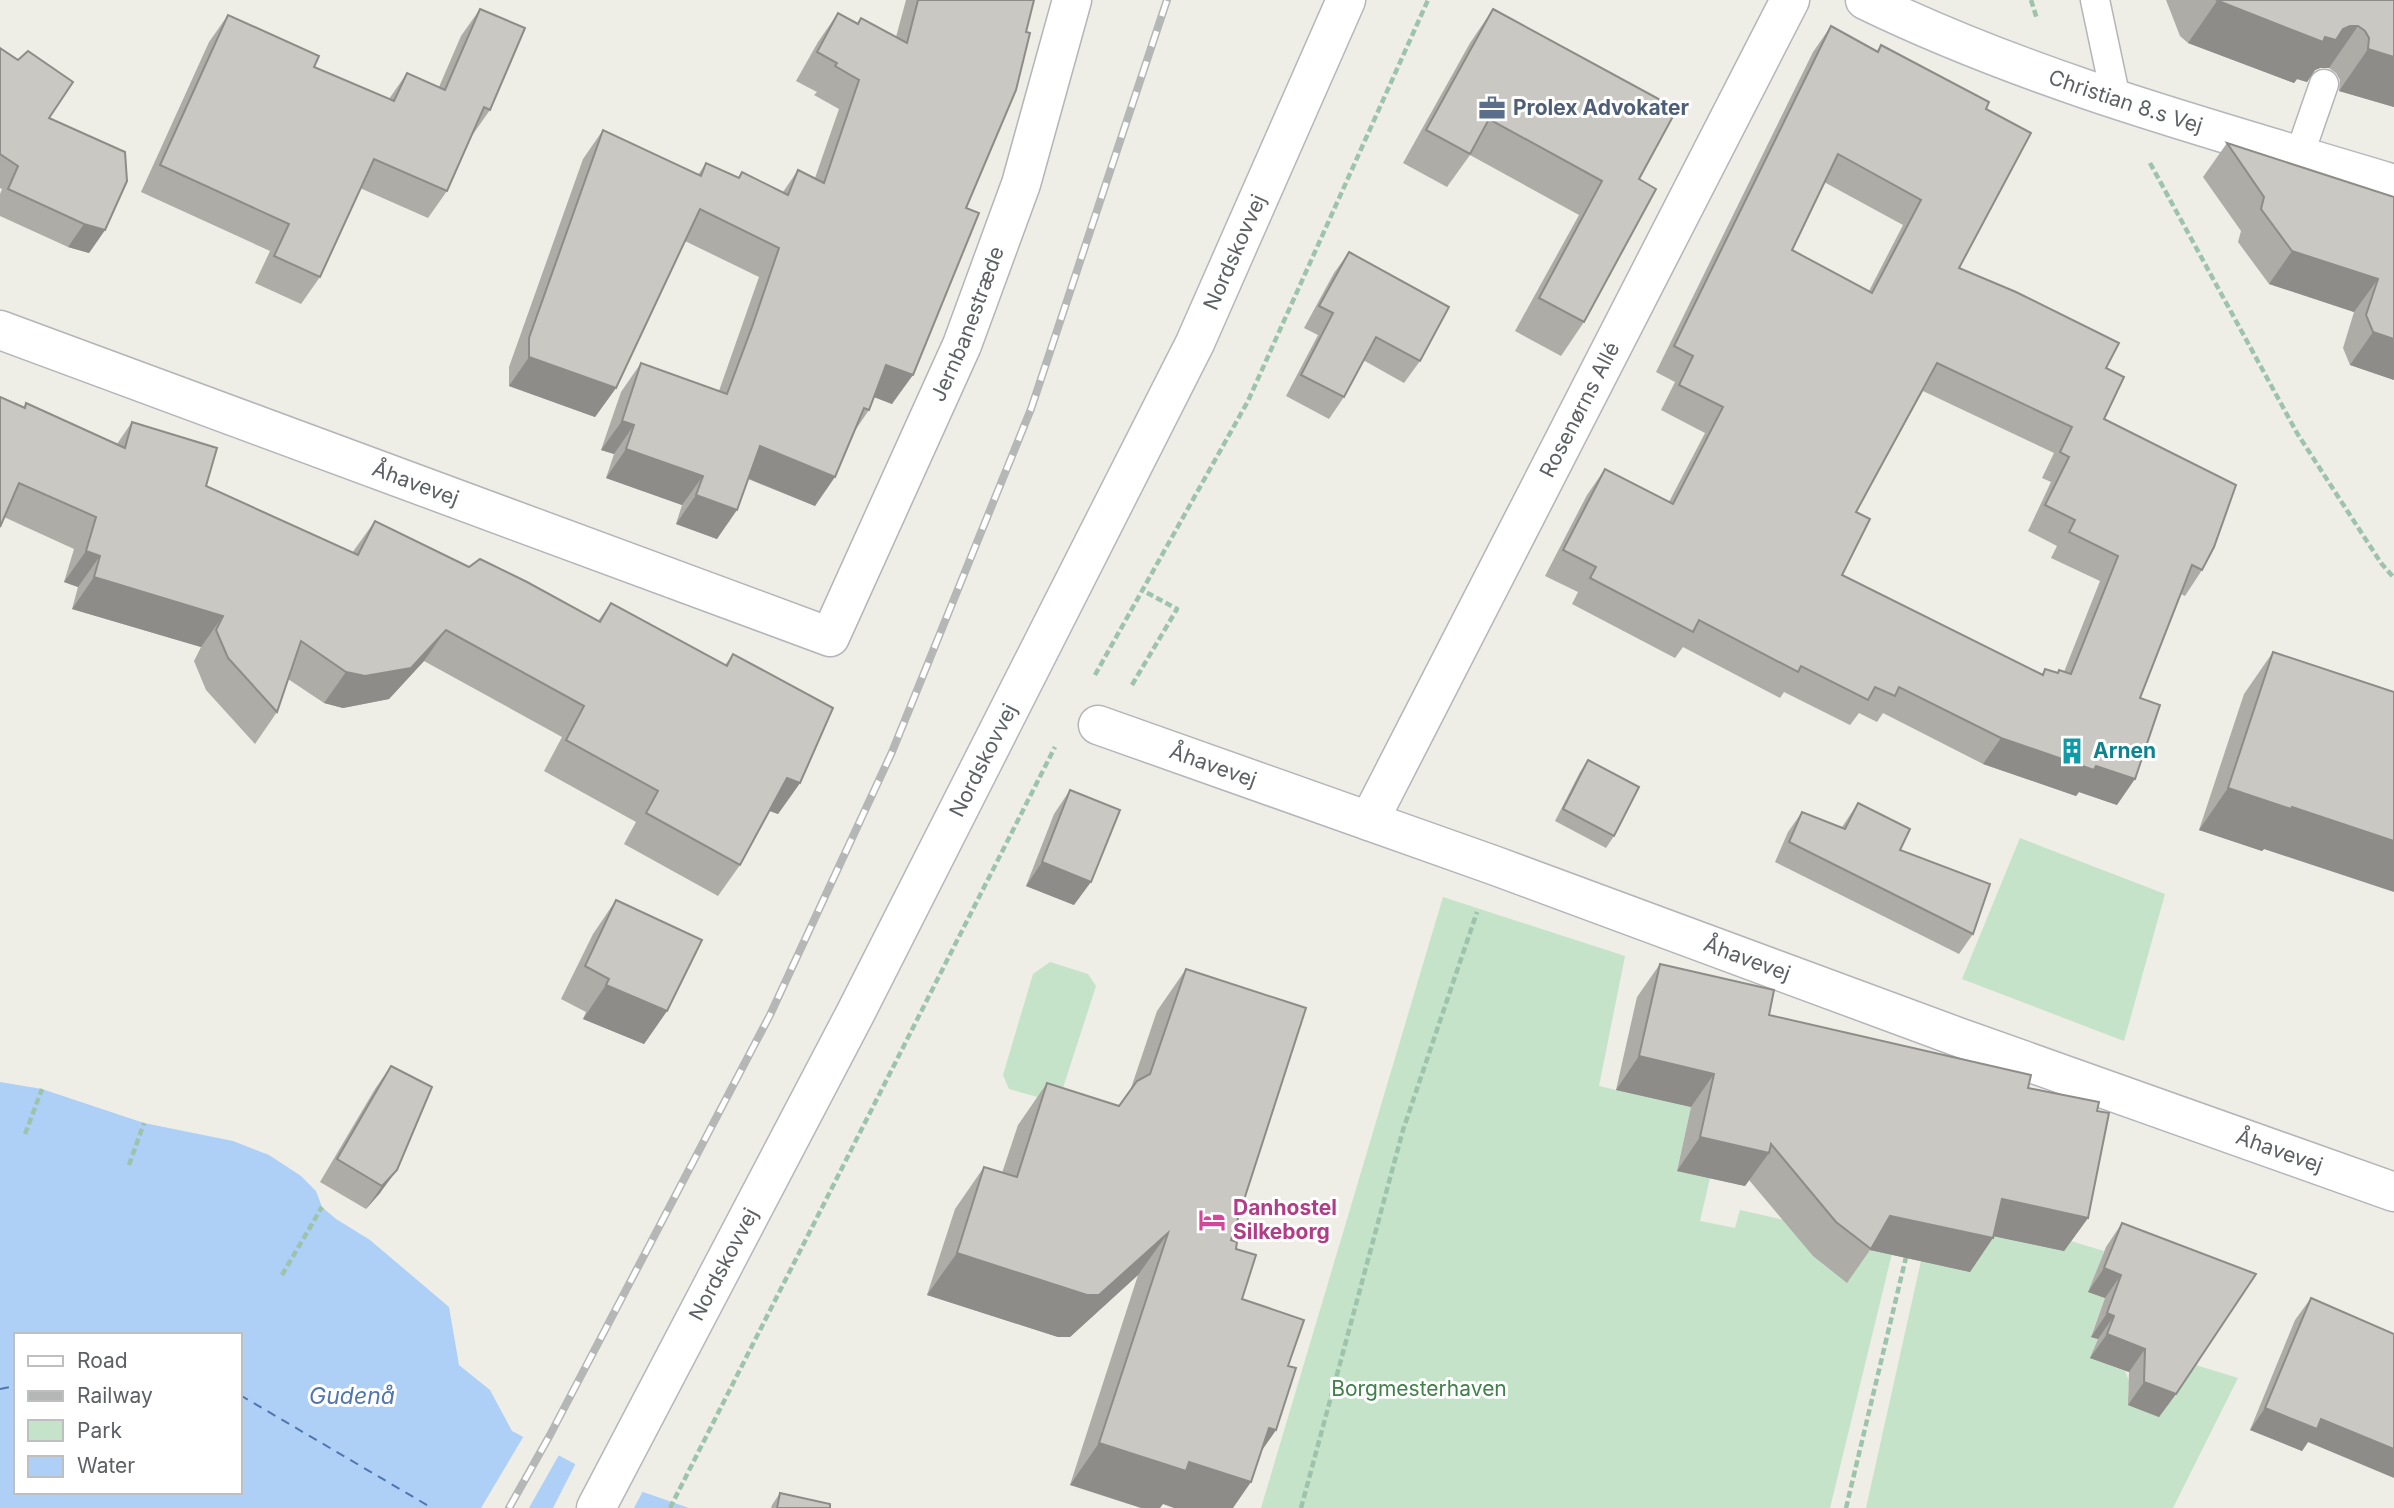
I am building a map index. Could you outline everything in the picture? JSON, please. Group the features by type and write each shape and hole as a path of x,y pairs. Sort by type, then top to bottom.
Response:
{"street":[{"name":"Jernbanestræde","path":"830,637 962,345 1021,184 1072,0"},
{"name":"Nordskovvej","path":"596,1508 855,1014 1195,343 1346,0"},
{"name":"Rosenørns Allé","path":"1369,821 1790,0"},
{"name":"Christian 8.s Vej","path":"1865,0 1929,31 2070,85 2394,184"},
{"name":"Åhavevej","path":"0,330 830,637"},
{"name":"Åhavevej","path":"1102,727 1493,865 1958,1037 2394,1192"}],"lane":[{"path":"2095,0 2116,99"},
{"path":"2299,156 2325,85"}],"path":[{"path":"1089,684 1248,401 1428,0"},
{"path":"2116,99 2297,433 2381,563 2394,578"},
{"path":"1102,727 1177,609 1142,590"},
{"path":"670,1508 1057,744"},
{"path":"1301,1508 1403,1130 1493,865"},
{"path":"25,1134 42,1089"},
{"path":"129,1165 144,1123"},
{"path":"282,1275 322,1206"},
{"path":"1846,1508 1908,1247"}],"green space":[{"path":"2020,838 2165,894 2124,1041 1962,979"},
{"name":"Borgmesterhaven","path":"1443,897 1625,956 1599,1086 1691,1107 1677,1170 1710,1178 1700,1221 1735,1228 1740,1210 1797,1223 1807,1243 1822,1263 1849,1280 1872,1241 1896,1237 1830,1508 1261,1508"},
{"path":"1050,962 1088,974 1096,986 1061,1094 1048,1100 1009,1089 1003,1075 1033,974"},
{"path":"1978,1233 2054,1236 2104,1251 2089,1292 2105,1298 2091,1336 2098,1339 2091,1358 2125,1371 2129,1381 2128,1396 2186,1362 2238,1378 2173,1508 1866,1508 1921,1261 1970,1271"}],"water":[{"name":"Gudenå","path":"0,1082 42,1089 144,1123 233,1141 269,1155 301,1176 316,1191 322,1207 336,1219 370,1240 449,1307 459,1365 490,1390 512,1431 600,1477 689,1508 0,1508"}],"pier":[{"path":"525,1434 560,1453 529,1508 481,1508"},
{"path":"577,1461 601,1474 644,1489 634,1508 553,1508"}],"building":[{"path":"918,0 1034,0 1026,32 1030,33 1016,90 966,208 979,213 913,375 886,365 869,410 864,408 835,477 760,446 737,510 696,495 703,476 626,449 634,425 622,421 641,363 727,394 779,248 700,209 616,388 529,357 529,338 603,130 701,176 706,163 739,178 742,172 788,195 798,170 824,183 859,80 817,52 838,13 858,24 861,18 907,43"},
{"path":"2216,0 2394,0 2394,57 2368,49 2369,38 2358,26 2343,29 2336,40 2325,37 2323,42"},
{"path":"480,9 525,28 490,110 484,107 447,191 374,159 320,277 274,256 289,224 160,165 228,15 319,56 314,67 394,101 407,73 445,90"},
{"path":"1493,9 1677,109 1639,179 1656,189 1584,322 1539,298 1602,181 1489,119 1470,154 1426,130"},
{"path":"1831,26 1878,52 1881,45 1989,102 1986,109 2031,133 1959,268 2016,292 2119,343 2106,368 2124,377 2104,419 2236,485 2214,547 2202,570 2192,565 2140,698 2160,705 2135,779 2096,766 2094,770 2001,738 1899,687 1895,696 1875,687 1868,700 1801,666 1798,672 1699,620 1693,632 1590,578 1596,567 1563,550 1605,469 1673,504 1723,407 1679,385 1693,356 1674,346","holes":["1838,154 1921,200 1872,293 1792,250","1937,363 2072,427 2060,452 2069,457 2045,505 2075,520 2069,532 2118,556 2071,674 2045,669 2043,675 1842,575 1870,519 1856,512"]},
{"path":"0,48 18,60 28,51 73,82 49,118 125,152 127,181 105,230 84,224 8,189 18,166 0,154"},
{"path":"2227,143 2394,197 2394,339 2373,332 2366,315 2378,279 2292,251 2261,209 2264,197"},
{"path":"1349,252 1449,307 1420,361 1376,337 1344,397 1301,375 1333,313 1319,306"},
{"path":"0,397 25,408 26,403 125,448 132,422 217,448 206,486 358,555 375,521 469,567 480,559 600,622 611,603 727,666 733,654 833,708 800,783 787,778 740,865 646,813 658,791 566,740 584,706 446,630 411,668 365,676 346,672 301,641 277,712 228,658 216,630 223,616 94,577 100,556 86,551 96,517 19,483 0,527"},
{"path":"2273,652 2394,692 2394,841 2228,788"},
{"path":"1588,760 1639,787 1614,836 1563,809"},
{"path":"1070,790 1120,810 1091,882 1042,862"},
{"path":"1858,803 1910,829 1900,850 1990,884 1973,934 1789,842 1802,812 1845,829"},
{"path":"616,900 702,940 667,1011 606,985 609,979 585,966"},
{"path":"1660,964 1774,990 1769,1015 2031,1075 2028,1088 2099,1102 2097,1111 2109,1113 2088,1218 2002,1199 1993,1238 1890,1216 1871,1249 1836,1222 1771,1144 1769,1153 1700,1137 1714,1074 1639,1056"},
{"path":"1186,969 1306,1008 1231,1240 1237,1242 1236,1249 1256,1255 1242,1299 1304,1320 1288,1366 1296,1368 1276,1430 1269,1428 1251,1482 1189,1462 1186,1471 1099,1443 1168,1233 1099,1295 1087,1295 957,1253 984,1167 1017,1177 1047,1083 1119,1106 1137,1081 1150,1074"},
{"path":"391,1066 432,1087 397,1170 382,1186 337,1159"},
{"path":"2122,1223 2256,1274 2176,1394 2144,1382 2145,1349 2107,1334 2114,1316 2107,1313 2121,1275 2104,1268"},
{"path":"2311,1298 2394,1334 2394,1449 2321,1419 2317,1429 2265,1408"},
{"path":"780,1493 830,1504 830,1508 777,1508"}],"ferry route":[{"path":"0,1389 14,1386"},
{"path":"242,1396 432,1508"}],"railway":[{"path":"509,1508 770,1015 892,752 1031,409 1167,0"}],"place":[{"name":"Prolex Advokater","path":"1492,108"},
{"name":"Arnen","path":"2072,751"},
{"name":"Danhostel Silkeborg","path":"1212,1220"}]}
